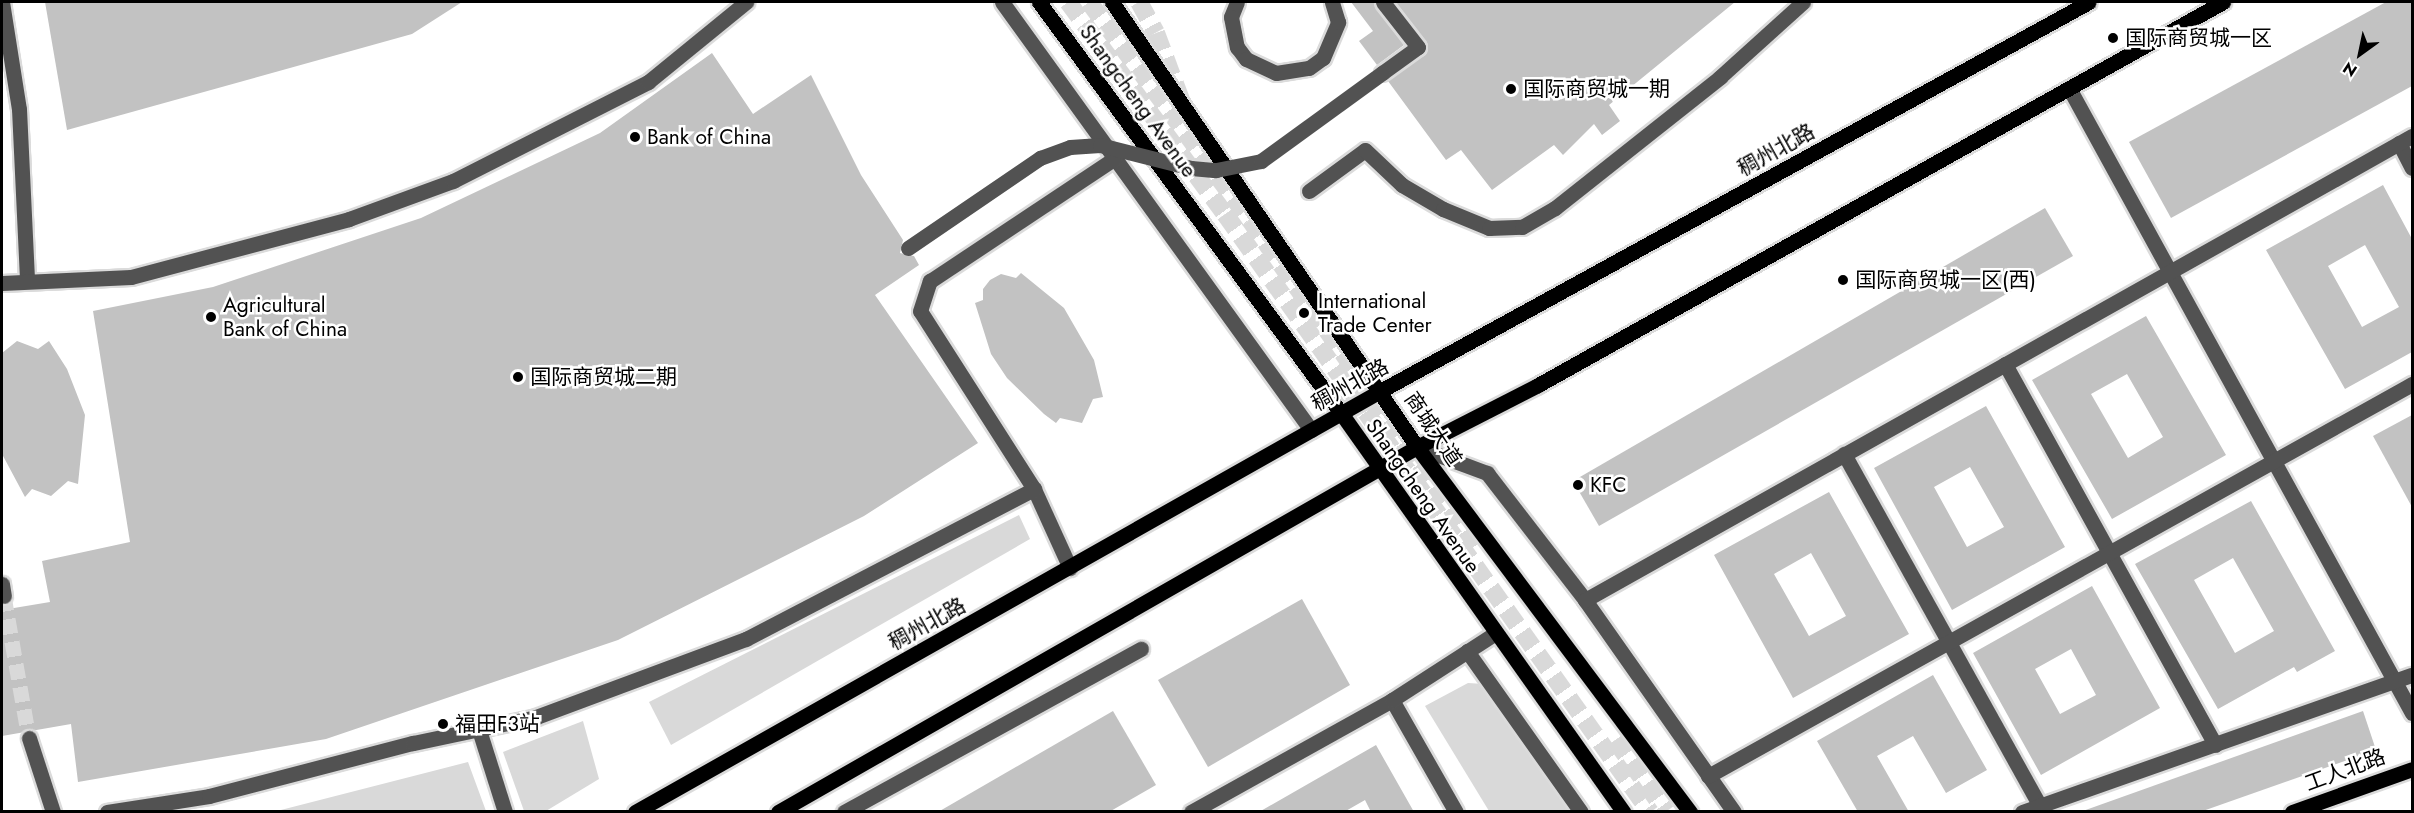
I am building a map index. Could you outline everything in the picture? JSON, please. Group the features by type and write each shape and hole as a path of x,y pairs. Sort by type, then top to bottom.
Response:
{"main road":[{"name":"Shangcheng Avenue","path":"1039,2 1341,413 1378,470 1623,812"},
{"name":"商城大道","path":"1112,2 1382,390 1417,447 1690,812"},
{"name":"稠州北路","path":"635,812 1382,390 2089,2"},
{"path":"778,812 1417,447 1538,385 2223,2"},
{"name":"工人北路","path":"2292,812 2412,769"}],"street":[{"path":"2,2 20,109 27,281"},
{"path":"2,284 131,277 349,219 453,181 648,82 746,2"},
{"path":"1002,2 1311,430"},
{"path":"1237,2 1231,17 1237,47 1246,59 1276,74 1309,68 1323,58 1338,22 1332,2"},
{"path":"909,248 1040,158 1070,147 1110,146 1191,168 1216,170 1261,161 1418,47 1383,2"},
{"path":"1309,191 1365,150 1402,185 1443,209 1489,228 1522,227 1555,208 1720,77 1803,2"},
{"path":"2069,88 2412,712"},
{"path":"1585,600 2406,140 2412,168"},
{"path":"1070,568 1034,489 920,311 930,281 1115,158"},
{"path":"2005,364 2215,745"},
{"path":"1708,776 2412,384"},
{"path":"1417,447 1487,473 1585,600 1734,812"},
{"path":"1844,454 2040,806"},
{"path":"107,812 209,796 413,743 536,717 746,639 1034,489"},
{"path":"1191,812 1392,700 1494,634"},
{"path":"844,812 1142,649"},
{"path":"1467,651 1581,812"},
{"path":"2022,812 2412,675"},
{"path":"1392,700 1456,812"},
{"path":"479,730 505,812"},
{"path":"29,738 53,812"}],"shaded area":[{"path":"1019,515 1030,539 671,745 649,702"},
{"path":"1468,683 1484,684 1574,811 1489,811 1425,706"},
{"path":"583,721 599,779 546,811 524,811 503,752"},
{"path":"468,762 486,811 277,811"}],"building":[{"path":"45,2 462,2 412,34 67,130"},
{"path":"1351,2 1373,2 1404,45 1377,65 1359,41 1373,31"},
{"name":"国际商贸城一期","path":"1395,2 1735,2 1609,105 1620,121 1602,135 1594,124 1563,155 1554,145 1492,190 1461,150 1446,160 1388,81 1424,55 1428,46"},
{"path":"2386,2 2412,2 2412,86 2171,218 2129,142"},
{"name":"国际商贸城二期","path":"712,53 753,114 811,75 861,175 903,240 900,253 914,256 919,265 875,295 978,443 864,516 618,640 326,739 78,782 71,724 2,736 2,610 50,602 42,561 130,542 93,311 213,287 421,218 600,133"},
{"path":"2383,185 2412,239 2412,352 2345,389 2266,250","holes":["2365,245 2399,307 2362,327 2328,266"]},
{"path":"2045,208 2073,256 1599,526 1573,481"},
{"path":"1021,273 1064,308 1094,360 1103,397 1093,399 1082,423 1060,418 1056,423 1044,414 1007,378 991,354 975,303 983,300 983,289 990,280 1001,274 1016,278"},
{"path":"2146,316 2226,455 2112,519 2032,380","holes":["2127,374 2163,437 2128,458 2091,394"]},
{"path":"17,341 38,349 49,341 67,369 85,415 78,484 68,481 51,496 32,489 25,497 2,454 2,353"},
{"path":"1986,406 2065,547 1952,610 1874,468","holes":["1970,467 2004,527 1967,547 1934,487"]},
{"path":"2412,415 2412,507 2373,436"},
{"path":"1829,492 1909,634 1793,698 1714,555","holes":["1811,553 1846,616 1809,636 1774,574"]},
{"path":"2251,501 2335,651 2297,672 2294,667 2218,709 2135,564","holes":["2233,558 2274,631 2235,653 2194,580"]},
{"path":"2092,586 2160,708 2041,775 1973,653","holes":["2071,649 2096,695 2060,714 2035,669"]},
{"path":"1302,599 1350,685 1208,767 1158,680"},
{"path":"1933,675 1987,770 1946,793 1913,736 1877,756 1909,812 1858,812 1817,741"},
{"path":"1113,711 1156,785 1109,812 938,812"},
{"path":"2363,711 2376,750 2200,812 2080,812"},
{"path":"1376,745 1414,812 1371,812 1365,800 1344,812 1259,812"}],"tunnel":[{"path":"1068,2 1225,214 1650,812"},
{"path":"1089,2 1250,220 1481,551"},
{"path":"1139,2 1156,33 1181,100"},
{"path":"4,596 29,738"},
{"path":"1615,740 1666,812"}],"place":[{"name":"国际商贸城一区","path":"2113,38"},
{"name":"国际商贸城一期","path":"1511,89"},
{"name":"Bank of China","path":"635,137"},
{"name":"国际商贸城一区(西)","path":"1843,280"},
{"name":"International Trade Center","path":"1304,313"},
{"name":"Agricultural Bank of China","path":"211,317"},
{"name":"国际商贸城二期","path":"518,377"},
{"name":"KFC","path":"1578,485"},
{"name":"福田F3站","path":"443,724"}]}
